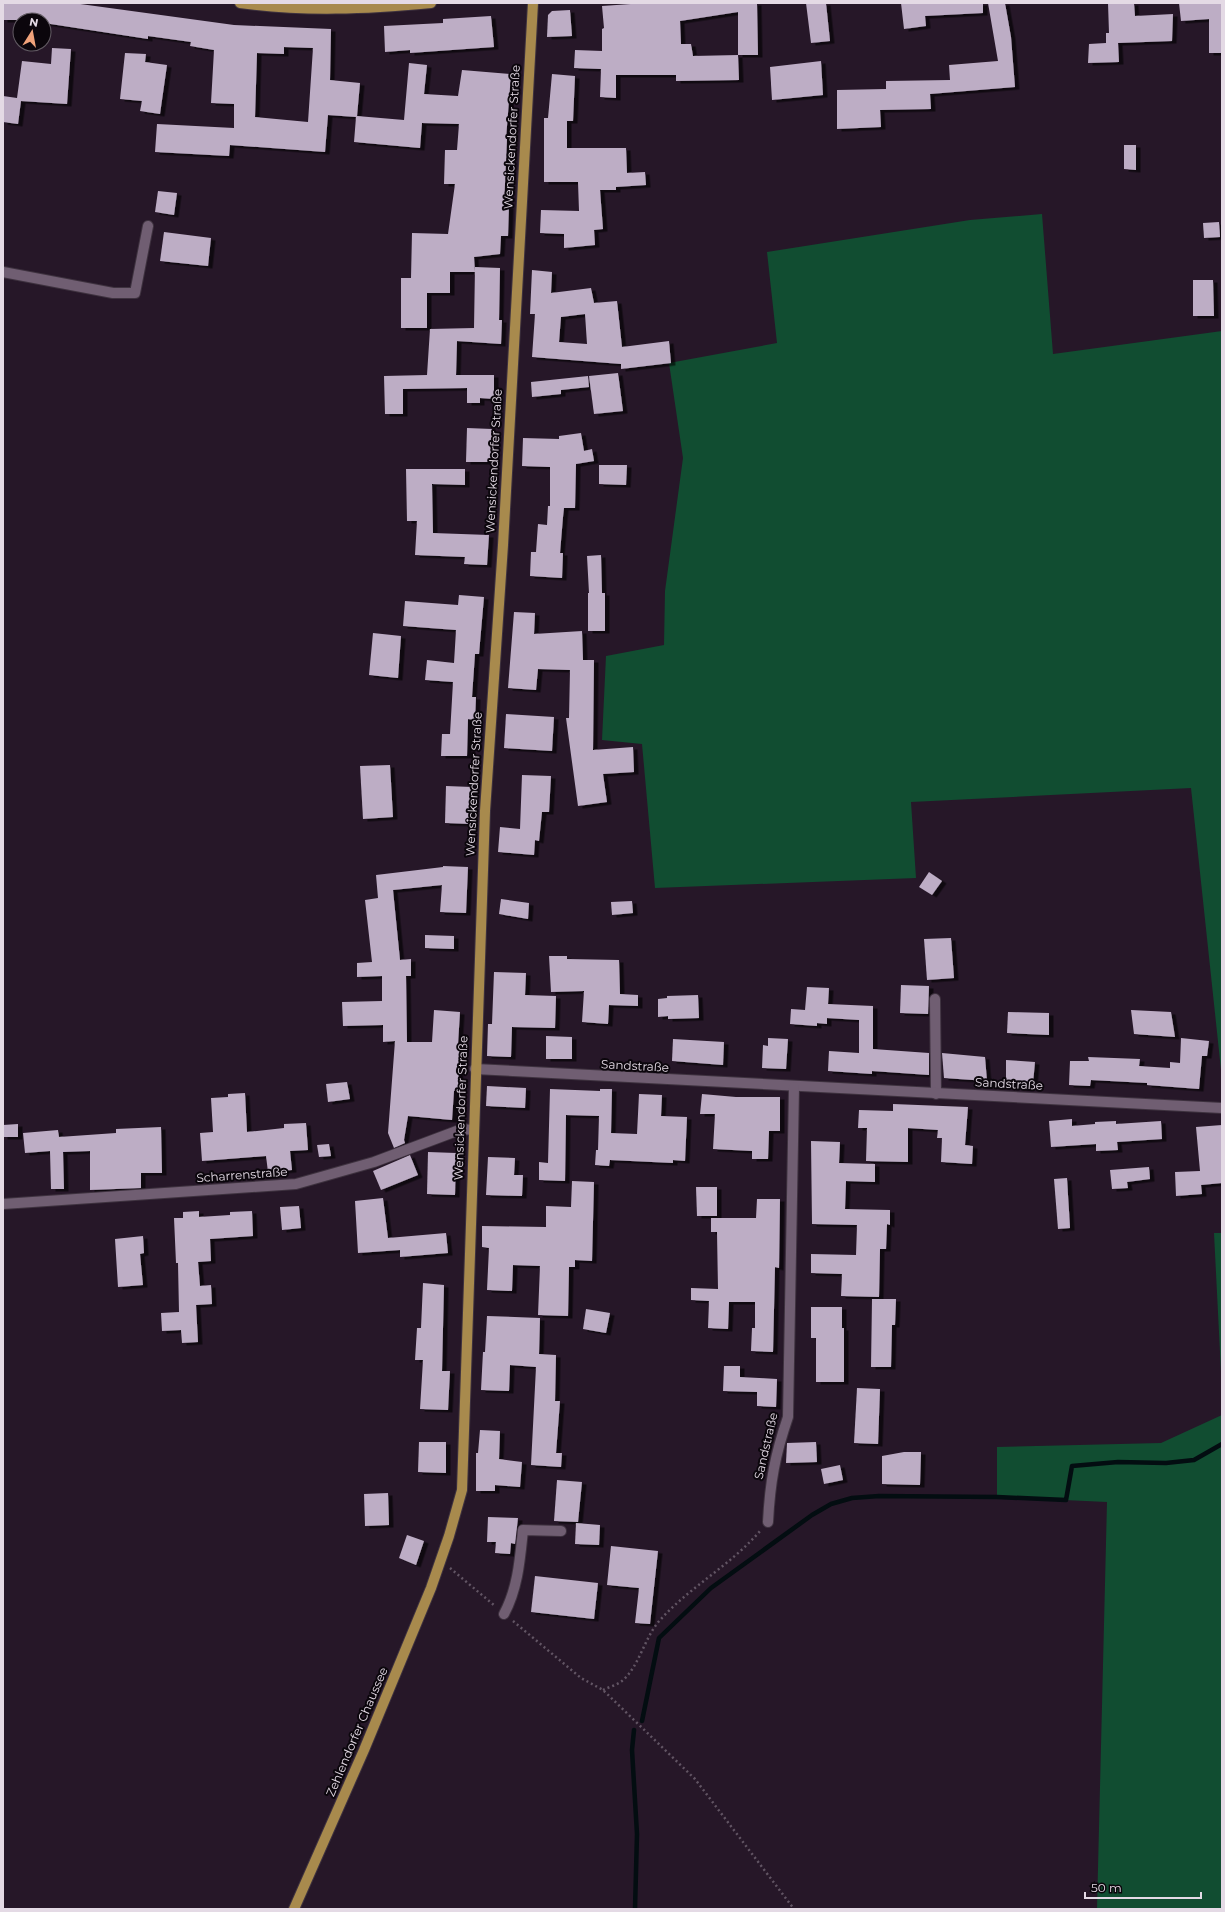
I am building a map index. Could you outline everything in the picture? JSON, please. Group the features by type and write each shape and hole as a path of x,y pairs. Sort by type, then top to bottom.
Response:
{"main road":[{"path":"240,3 278,8 331,10 431,3"},
{"name":"Wensickendorfer Straße","path":"440,1564 462,1490 475,1069 485,811 503,545 533,3"},
{"name":"Zehlendorfer Chaussee","path":"294,1909 364,1750 440,1564"}],"street":[{"path":"3,272 113,293 135,294 148,226"},
{"path":"935,999 936,1094"},
{"name":"Sandstraße","path":"475,1069 794,1087 1222,1108"},
{"name":"Sandstraße","path":"768,1522 770,1490 776,1452 788,1417 794,1087"},
{"name":"Scharrenstraße","path":"3,1204 296,1184 374,1162 462,1129 473,1130"},
{"path":"504,1614 512,1600 519,1568 523,1530 561,1531"}],"path":[{"path":"603,1690 622,1681 634,1667 646,1639 660,1620 685,1596 717,1572 750,1543 768,1522"},
{"path":"451,1569 581,1678 603,1690 695,1779 794,1909"}],"green space":[{"path":"1042,214 1053,354 1222,331 1222,1079 1191,788 911,802 916,878 655,888 642,744 602,740 606,656 664,645 665,591 683,458 669,363 777,343 767,252 970,220"},
{"path":"1214,1233 1222,1233 1222,1392"},
{"path":"1222,1415 1222,1909 1097,1909 1107,1502 997,1497 997,1447 1161,1443"}],"building":[{"path":"3,3 73,3 234,25 331,29 330,80 360,83 357,116 404,120 409,63 427,65 424,94 458,96 462,70 511,74 506,139 504,206 509,206 508,236 501,236 500,254 474,257 475,272 450,272 450,293 427,293 427,328 401,328 401,278 411,278 412,233 448,234 455,184 444,184 445,150 457,150 459,124 422,123 420,148 354,142 356,117 328,115 325,152 230,145 229,156 155,152 157,124 234,128 234,104 211,103 214,50 190,46 191,42 148,36 148,39 52,24 52,12 12,12 12,20 3,20","holes":["284,47 313,48 308,122 255,117 257,53 284,54"]},
{"path":"645,3 757,3 758,55 738,55 739,80 676,81 676,75 616,75 616,98 600,97 601,69 574,68 575,50 602,51 602,29 604,28 602,6","holes":["738,12 738,55 693,56 691,44 681,44 680,21"]},
{"path":"806,3 826,3 830,41 811,43"},
{"path":"901,3 983,3 983,13 925,16 926,26 904,29"},
{"path":"988,3 1005,3 1011,37 1015,87 930,94 931,109 880,110 881,127 837,129 837,90 886,89 886,81 950,80 949,65 998,61"},
{"path":"1108,3 1134,3 1135,16 1173,14 1172,41 1118,43 1119,62 1088,63 1089,44 1106,43 1106,33 1109,33"},
{"path":"1179,3 1222,3 1222,53 1209,53 1209,19 1181,21"},
{"path":"570,10 572,36 547,37 548,15 552,11"},
{"path":"491,16 494,47 410,53 410,50 385,52 384,26 443,23 443,19"},
{"path":"52,48 71,49 67,104 21,101 18,124 3,122 3,96 17,98 22,61 51,64"},
{"path":"125,53 146,54 145,62 167,65 160,114 140,111 142,101 120,99"},
{"path":"821,61 823,95 772,100 770,67"},
{"path":"552,74 575,76 573,121 567,121 567,148 626,148 627,173 645,172 646,185 616,187 616,190 600,190 603,229 594,230 595,245 564,248 564,234 540,233 541,210 579,211 578,182 544,182 544,118 548,118"},
{"path":"1124,145 1136,145 1136,170 1124,169"},
{"path":"158,191 177,193 174,215 155,212"},
{"path":"1219,222 1220,237 1204,238 1203,223"},
{"path":"164,232 211,238 208,266 160,261"},
{"path":"475,267 500,268 499,320 502,320 501,344 457,341 456,375 494,375 494,399 480,398 480,403 467,403 467,388 403,389 403,414 385,414 384,376 427,375 430,329 474,328"},
{"path":"532,270 552,272 551,293 591,288 594,303 617,301 622,347 669,341 671,363 621,369 621,364 532,357 535,314 530,314","holes":["585,314 587,344 559,342 561,317"]},
{"path":"1193,280 1213,280 1214,316 1193,316"},
{"path":"618,373 623,411 594,414 589,376"},
{"path":"588,376 589,387 561,390 561,394 532,397 531,382"},
{"path":"467,428 492,429 491,462 466,462"},
{"path":"581,433 584,451 592,449 594,461 576,464 575,508 564,508 560,553 563,553 562,578 530,576 531,552 536,552 538,524 547,525 548,506 550,506 550,467 522,466 523,438 559,439 559,436"},
{"path":"599,465 627,465 626,485 599,484"},
{"path":"406,469 465,469 465,485 432,484 433,533 489,535 487,565 464,564 465,557 415,555 417,521 407,521"},
{"path":"601,555 602,593 605,593 605,631 588,631 589,593 587,556"},
{"path":"459,595 484,597 479,654 475,654 472,697 476,697 475,720 468,719 467,756 441,756 442,734 450,734 453,682 425,680 427,660 454,663 456,630 403,626 405,601 458,605"},
{"path":"514,612 535,613 534,634 582,631 583,660 594,660 593,750 633,747 634,772 603,774 607,802 578,806 566,718 569,718 570,670 538,669 536,690 508,688"},
{"path":"373,633 401,636 398,678 369,675"},
{"path":"506,714 554,717 552,751 504,748"},
{"path":"390,765 393,817 363,819 360,766"},
{"path":"522,775 551,776 549,812 542,812 539,841 535,840 534,855 498,852 500,827 520,829"},
{"path":"446,786 472,787 471,824 445,823"},
{"path":"443,866 468,867 466,913 440,912 442,885 393,890 400,960 411,959 411,976 406,976 407,1042 432,1042 434,1010 460,1012 458,1091 454,1091 452,1120 408,1116 404,1140 405,1143 394,1148 388,1133 395,1041 383,1042 383,1025 343,1026 342,1002 382,1001 382,976 357,977 357,963 372,962 365,900 378,898 376,875"},
{"path":"929,872 942,881 932,895 919,887"},
{"path":"501,899 529,903 528,919 499,914"},
{"path":"632,901 633,913 612,915 611,902"},
{"path":"425,935 454,936 454,949 425,948"},
{"path":"951,938 954,978 927,980 924,939"},
{"path":"549,956 567,956 567,959 619,960 620,994 638,995 638,1006 609,1005 608,1024 582,1022 584,991 551,992"},
{"path":"494,972 526,973 525,995 556,996 555,1028 512,1027 511,1057 487,1056 488,1024 492,1024"},
{"path":"901,985 929,986 928,1014 900,1013"},
{"path":"807,987 829,988 828,1004 873,1006 873,1049 929,1053 929,1075 872,1071 872,1074 828,1071 829,1051 859,1053 859,1020 827,1018 827,1024 817,1023 817,1026 790,1024 791,1009 805,1010"},
{"path":"698,995 699,1018 668,1019 668,1016 658,1017 658,999 667,998 667,996"},
{"path":"1131,1010 1171,1012 1175,1037 1134,1034"},
{"path":"1008,1012 1049,1013 1049,1035 1007,1033"},
{"path":"546,1036 572,1037 572,1059 546,1059"},
{"path":"768,1038 788,1039 786,1069 762,1068 763,1045 768,1046"},
{"path":"1181,1038 1209,1041 1207,1056 1202,1056 1199,1089 1147,1085 1147,1083 1091,1080 1090,1086 1069,1085 1070,1061 1089,1061 1088,1057 1140,1059 1139,1066 1170,1068 1170,1062 1180,1063"},
{"path":"673,1039 724,1042 723,1065 672,1061"},
{"path":"942,1053 985,1057 987,1081 944,1078"},
{"path":"1006,1060 1035,1062 1033,1083 1006,1081"},
{"path":"347,1082 350,1099 328,1102 326,1084"},
{"path":"487,1086 526,1088 525,1108 486,1106"},
{"path":"550,1089 600,1091 600,1089 612,1089 611,1133 637,1134 639,1094 662,1095 661,1116 687,1117 685,1161 673,1160 673,1163 610,1160 609,1166 595,1165 596,1150 598,1150 599,1116 566,1115 565,1181 539,1180 539,1162 548,1163"},
{"path":"245,1093 247,1132 284,1128 284,1124 306,1123 308,1150 290,1151 292,1170 268,1172 266,1156 202,1161 200,1133 213,1132 211,1098 228,1097 228,1094"},
{"path":"702,1094 736,1097 780,1097 780,1131 769,1131 768,1159 752,1159 752,1151 713,1149 715,1114 700,1114"},
{"path":"893,1104 968,1107 965,1145 973,1146 972,1164 941,1162 942,1138 937,1138 938,1130 908,1128 908,1162 866,1161 867,1128 858,1128 859,1110 893,1111"},
{"path":"1072,1119 1072,1126 1095,1124 1095,1122 1116,1121 1116,1124 1161,1121 1162,1139 1117,1142 1118,1150 1096,1151 1096,1144 1051,1147 1049,1121"},
{"path":"18,1124 18,1137 3,1137 3,1125"},
{"path":"1222,1125 1222,1183 1201,1185 1202,1194 1176,1196 1175,1172 1200,1171 1196,1127"},
{"path":"161,1127 162,1173 141,1173 141,1188 90,1190 90,1151 63,1152 64,1189 51,1189 50,1151 25,1153 23,1133 58,1130 59,1137 116,1133 116,1129"},
{"path":"811,1141 840,1142 839,1163 875,1164 875,1182 846,1181 845,1209 890,1210 890,1225 887,1224 886,1249 880,1249 879,1297 841,1296 842,1274 811,1273 811,1254 856,1255 857,1225 812,1224"},
{"path":"329,1144 331,1156 319,1157 317,1145"},
{"path":"428,1152 456,1153 455,1195 427,1194"},
{"path":"410,1155 418,1175 381,1190 373,1171"},
{"path":"488,1157 515,1158 514,1175 523,1175 522,1196 486,1195"},
{"path":"1149,1167 1150,1179 1127,1182 1128,1188 1112,1189 1110,1170"},
{"path":"1067,1178 1070,1228 1058,1229 1054,1179"},
{"path":"572,1181 594,1182 592,1261 575,1260 575,1267 569,1267 568,1316 538,1315 540,1266 513,1265 512,1291 487,1290 489,1248 482,1247 482,1226 546,1227 546,1206 571,1207"},
{"path":"696,1187 717,1187 717,1216 697,1216"},
{"path":"383,1198 388,1238 446,1233 448,1253 400,1257 400,1250 358,1253 355,1201"},
{"path":"757,1199 780,1199 779,1268 775,1267 773,1352 751,1351 752,1328 755,1328 755,1302 729,1302 728,1329 708,1328 709,1301 691,1300 691,1288 718,1289 717,1232 711,1232 711,1218 756,1218"},
{"path":"299,1206 301,1228 282,1230 280,1207"},
{"path":"199,1211 199,1217 230,1215 230,1212 252,1211 253,1236 210,1239 211,1261 198,1262 200,1286 211,1285 212,1304 196,1305 198,1342 182,1343 181,1330 162,1331 161,1313 179,1312 178,1263 176,1263 174,1218 183,1218 183,1212"},
{"path":"143,1236 144,1253 140,1254 143,1285 118,1287 115,1239"},
{"path":"423,1283 444,1285 442,1371 450,1371 448,1410 420,1409 423,1360 415,1360 417,1328 421,1328"},
{"path":"872,1299 896,1299 895,1325 892,1325 891,1367 871,1367"},
{"path":"811,1307 842,1307 842,1328 844,1328 844,1382 816,1382 816,1338 811,1338"},
{"path":"586,1309 610,1313 606,1333 583,1329"},
{"path":"487,1316 540,1318 539,1354 556,1355 555,1401 560,1401 556,1453 562,1453 561,1467 531,1465 536,1367 510,1365 509,1391 481,1390"},
{"path":"724,1366 740,1366 740,1377 777,1379 776,1407 757,1406 757,1392 723,1391"},
{"path":"857,1388 880,1389 878,1444 854,1443"},
{"path":"480,1430 500,1431 499,1459 522,1462 520,1487 495,1485 495,1491 476,1491 476,1453 478,1453"},
{"path":"419,1442 446,1442 446,1473 418,1472"},
{"path":"816,1442 817,1462 786,1463 787,1443"},
{"path":"904,1452 921,1452 920,1485 882,1484 882,1456"},
{"path":"840,1465 843,1480 824,1484 821,1469"},
{"path":"557,1480 582,1482 578,1522 554,1521"},
{"path":"388,1493 389,1525 365,1526 364,1494"},
{"path":"488,1517 518,1518 515,1544 511,1543 510,1554 495,1553 496,1542 487,1542"},
{"path":"576,1523 600,1525 599,1545 575,1544"},
{"path":"407,1535 424,1541 416,1565 399,1558"},
{"path":"611,1546 658,1551 650,1624 635,1623 639,1588 607,1585"},
{"path":"535,1576 598,1583 594,1619 531,1612"}],"waterway":[{"path":"642,1721 659,1638 711,1588 812,1515 831,1504 852,1498 879,1496 997,1497 1066,1500 1072,1466 1118,1462 1166,1463 1194,1460 1222,1444"},
{"path":"634,1730 632,1750 637,1834 635,1909"}]}
